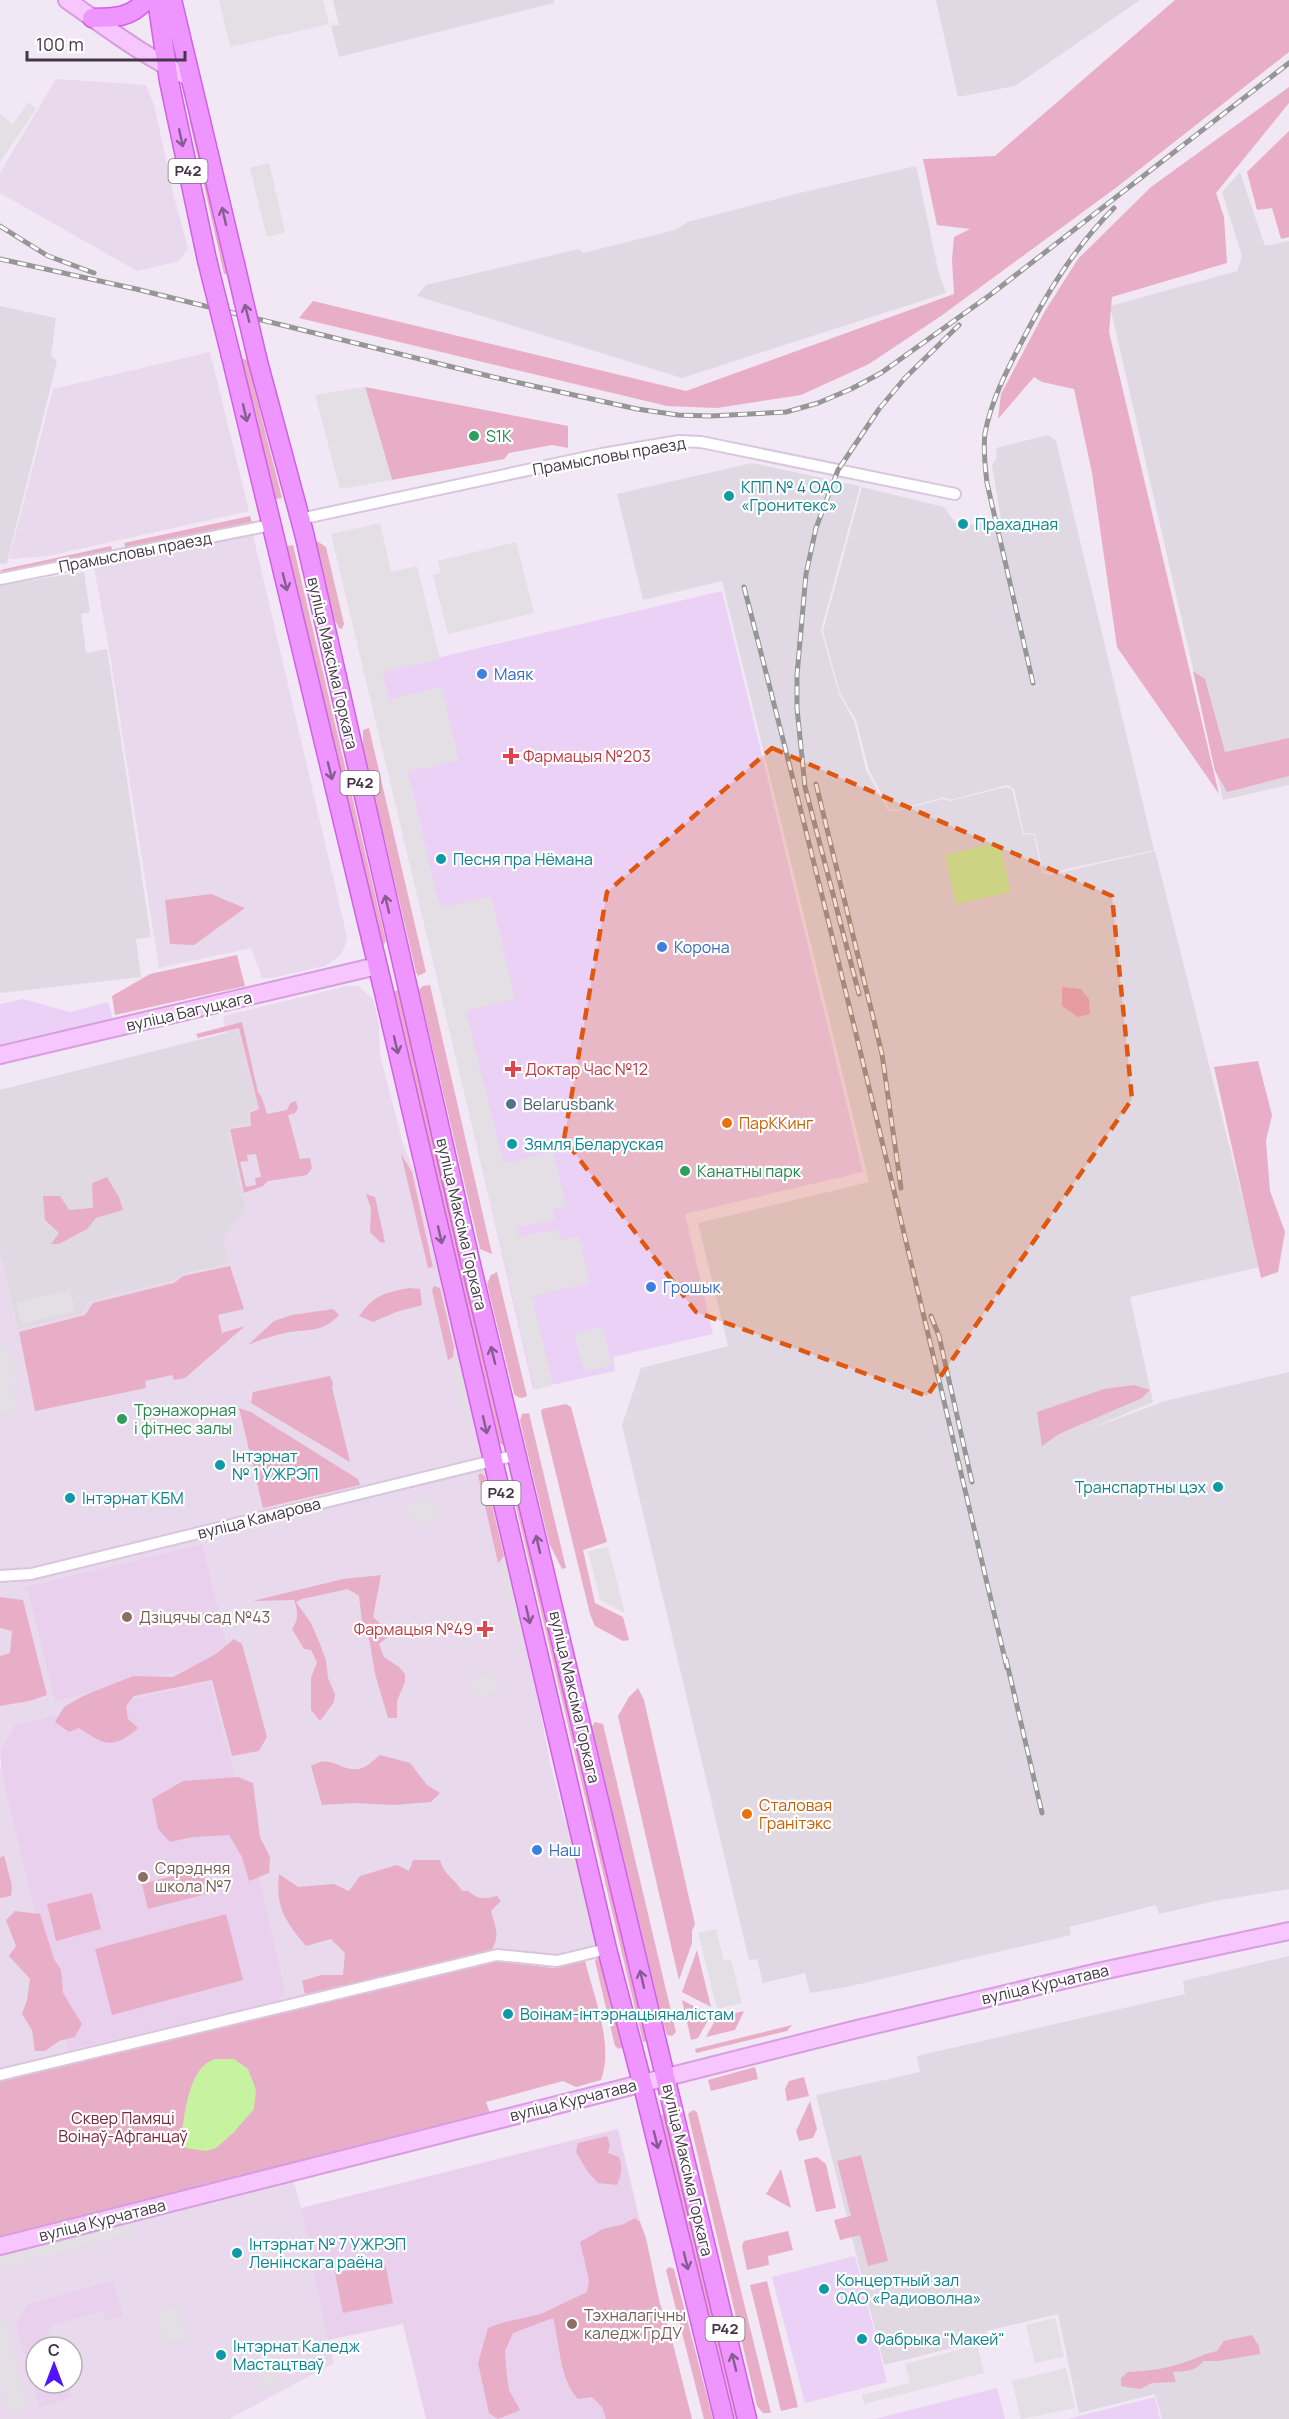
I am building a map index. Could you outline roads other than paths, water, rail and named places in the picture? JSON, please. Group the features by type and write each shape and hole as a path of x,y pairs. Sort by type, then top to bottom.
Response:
{"main road":[{"path":"67,0 168,74 191,78"},
{"path":"92,18 121,17 132,13 146,0"},
{"name":"Р42","path":"157,0 163,45"},
{"name":"Р42","path":"172,0 180,29"},
{"path":"138,50 163,45 175,39 180,29"},
{"name":"вуліца Максіма Горкага","path":"180,29 258,362 300,519 400,961 747,2419"},
{"name":"вуліца Максіма Горкага","path":"163,45 207,260 377,966 607,1949 724,2419"},
{"path":"377,966 400,961"},
{"name":"вуліца Багуцкага","path":"0,1056 377,966"},
{"name":"вуліца Курчатава","path":"0,2246 665,2077 1102,1971 1289,1931"}],"street":[{"name":"Прамысловы праезд","path":"300,519 591,456 679,441 701,442 955,494"},
{"name":"Прамысловы праезд","path":"0,579 271,525"},
{"name":"вуліца Камарова","path":"0,1576 49,1570 517,1455"},
{"path":"0,2075 497,1955 557,1961 607,1949"}],"railway":[{"path":"0,259 136,289 493,377 637,409 678,415 711,416 786,412 818,403 881,373 990,295 1289,63"},
{"path":"1033,683 987,483 985,433 999,388 1039,310 1073,257 1114,208"},
{"path":"0,226 48,256 94,273"},
{"path":"859,994 805,787 797,708 797,675 806,574 816,528 838,470 879,409 905,378 959,325"},
{"path":"744,587 846,992 1007,1668"},
{"path":"816,784 882,1054 901,1188"},
{"path":"931,1316 939,1336 972,1482"},
{"path":"1006,1659 1042,1813"}],"place":[{"name":"S1K","path":"474,436"},
{"name":"КПП № 4 ОАО «Гронитекс»","path":"729,496"},
{"name":"Прахадная","path":"963,524"},
{"name":"Маяк","path":"482,674"},
{"name":"Фармацыя №203","path":"511,756"},
{"name":"Песня пра Нёмана","path":"441,859"},
{"name":"Корона","path":"662,947"},
{"name":"Доктар Час №12","path":"513,1069"},
{"name":"Belarusbank","path":"511,1104"},
{"name":"ПарККинг","path":"727,1123"},
{"name":"Зямля Беларуская","path":"512,1144"},
{"name":"Канатны парк","path":"685,1171"},
{"name":"Грошык","path":"651,1287"},
{"name":"Трэнажорная і фітнес залы","path":"122,1419"},
{"name":"Інтэрнат № 1 УЖРЭП","path":"220,1465"},
{"name":"Транспартны цэх","path":"1218,1487"},
{"name":"Інтэрнат КБМ","path":"70,1498"},
{"name":"Дзіцячы сад №43","path":"127,1617"},
{"name":"Фармацыя №49","path":"485,1629"},
{"name":"Сталовая Гранітэкс","path":"747,1814"},
{"name":"Наш","path":"537,1850"},
{"name":"Сярэдняя школа №7","path":"143,1877"},
{"name":"Воінам-інтэрнацыяналістам","path":"508,2014"},
{"name":"Інтэрнат № 7 УЖРЭП Ленінскага раёна","path":"237,2253"},
{"name":"Концертный зал ОАО «Радиоволна»","path":"824,2289"},
{"name":"Тэхналагічны каледж ГрДУ","path":"572,2324"},
{"name":"Фабрыка \"Макей\"","path":"862,2339"},
{"name":"Інтэрнат Каледж Мастацтваў","path":"221,2355"}],"park label":[{"name":"Сквер Памяці Воінаў-Афганцаў","path":"123,2127"}]}
